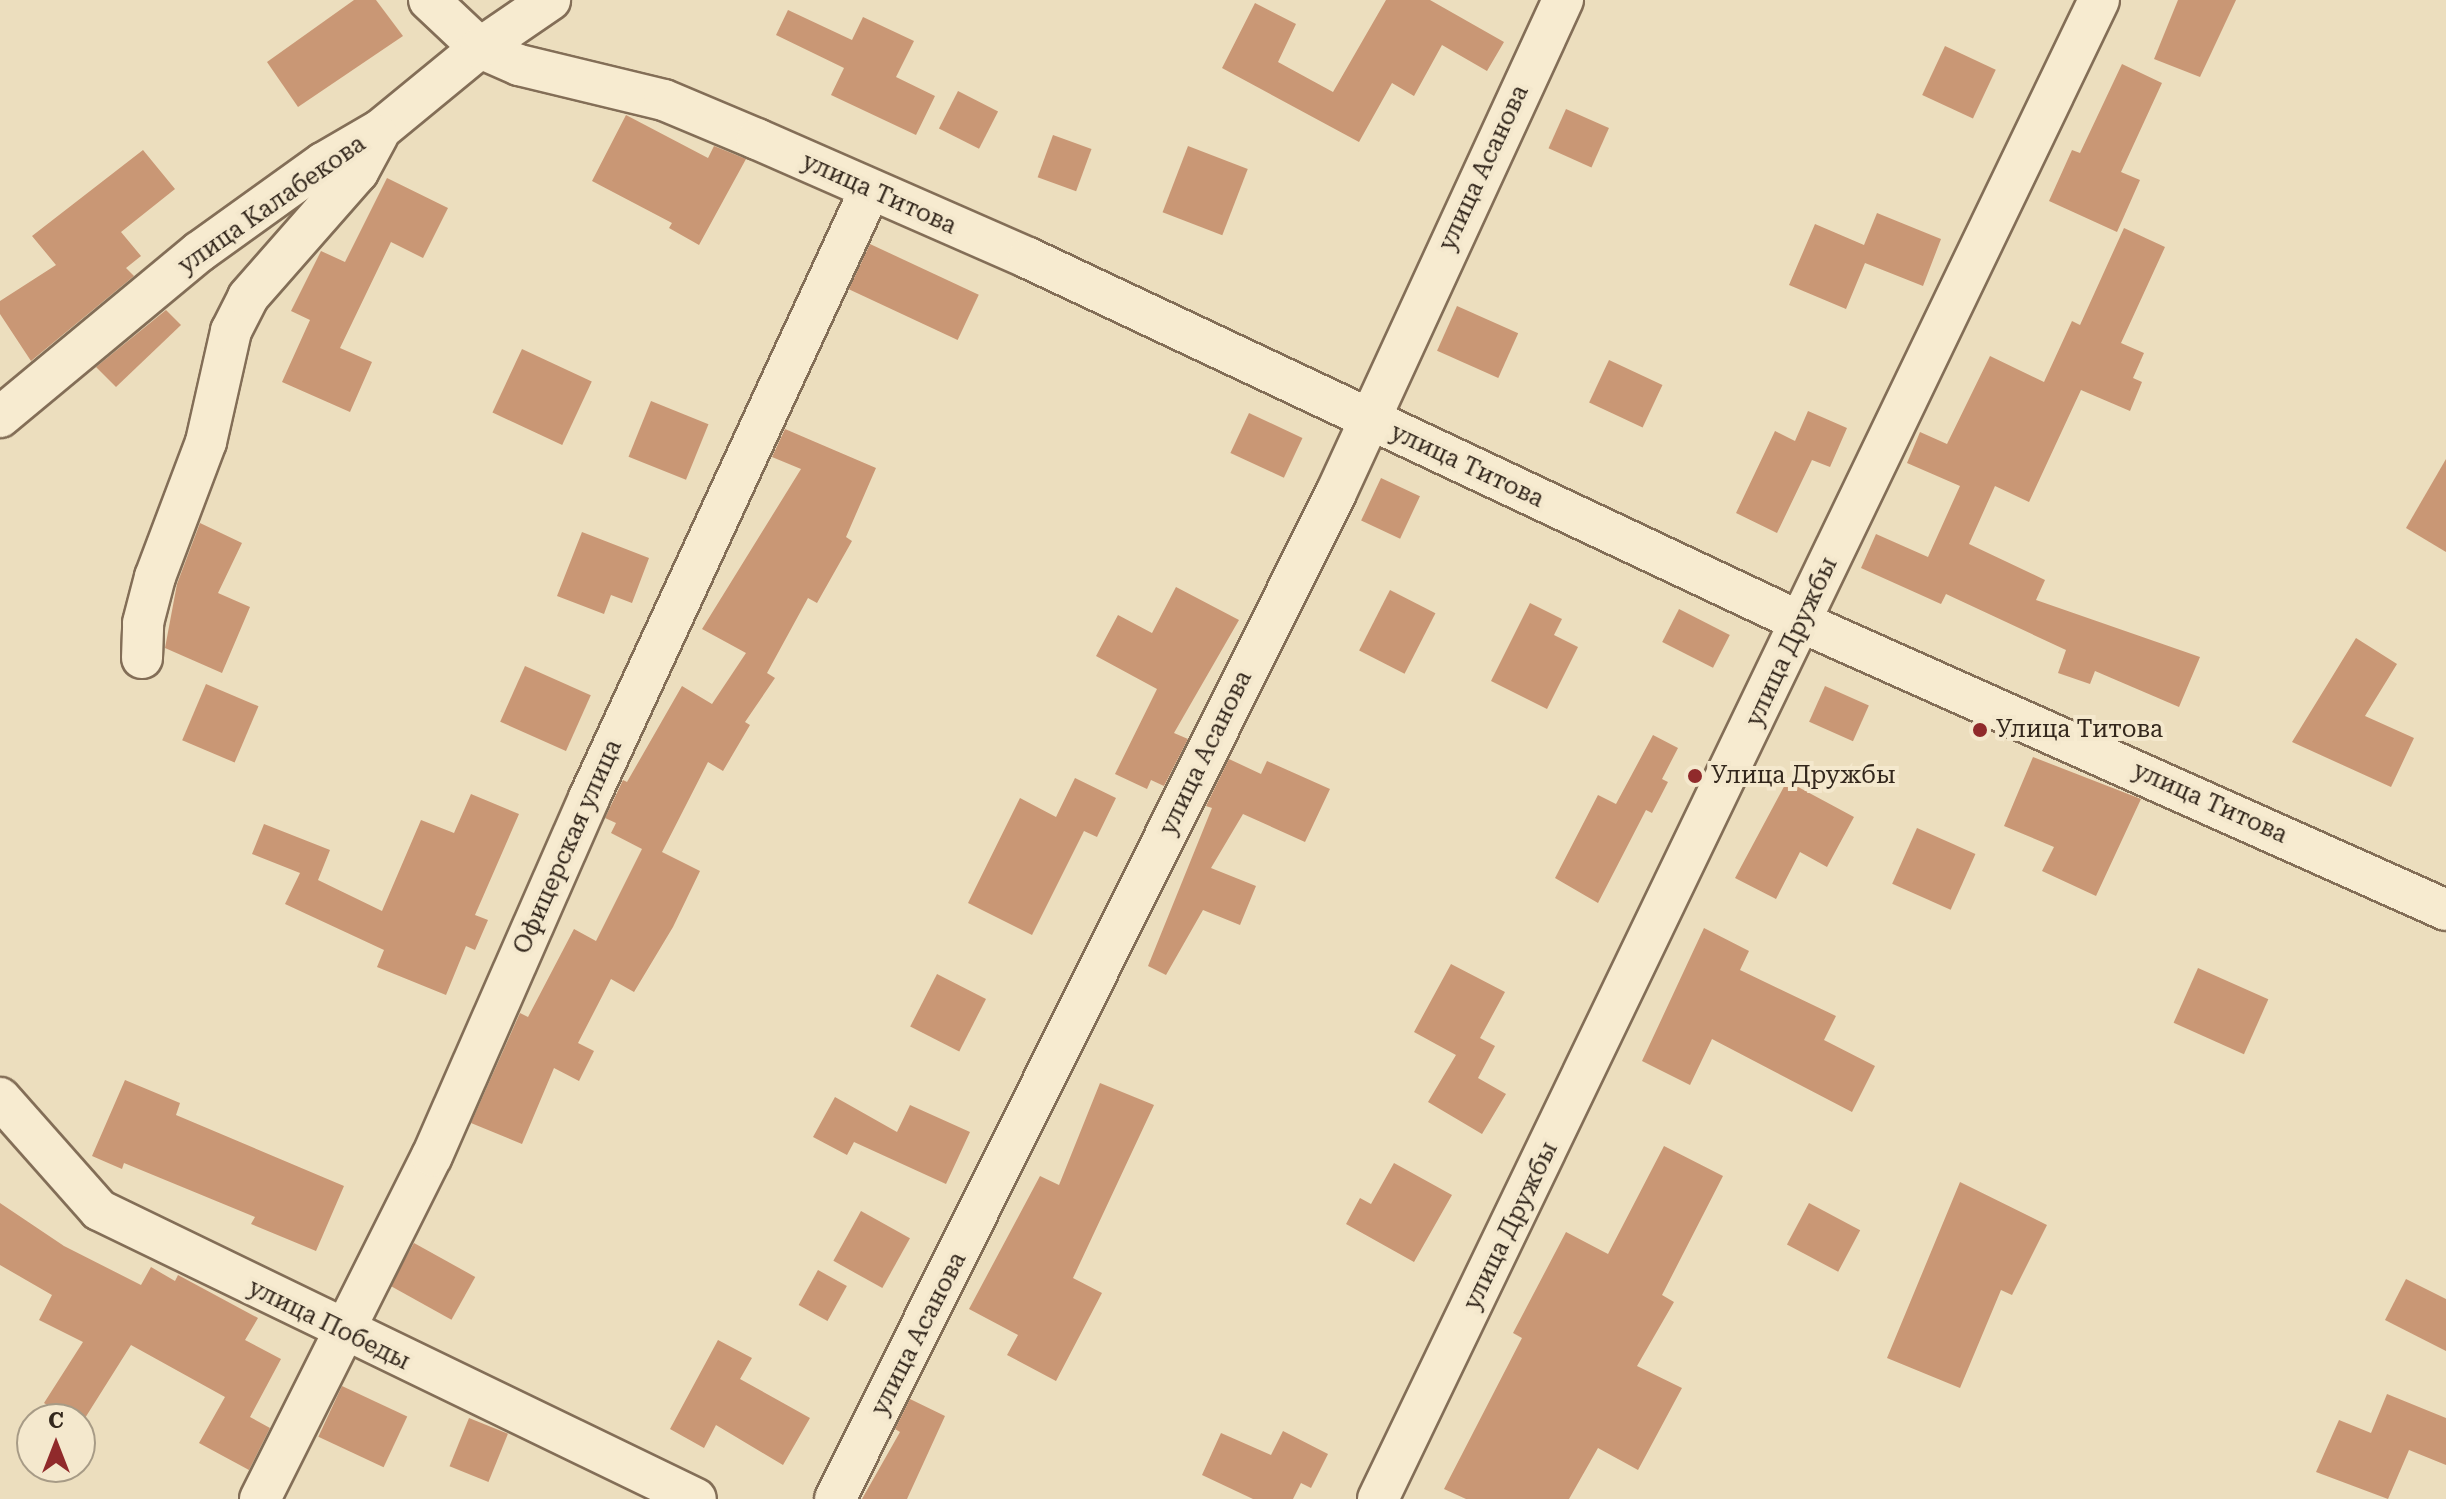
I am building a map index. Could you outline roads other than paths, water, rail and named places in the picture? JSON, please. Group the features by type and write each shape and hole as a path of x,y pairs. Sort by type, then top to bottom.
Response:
{"street":[{"name":"улица Титова","path":"429,0 480,48 519,65 664,100 869,192 1028,258 1801,622 2446,910"},
{"name":"улица Калабекова","path":"0,417 199,252 323,163 380,130 480,48 550,0"},
{"name":"улица Асанова","path":"835,1499 1370,420 1563,0"},
{"name":"улица Дружбы","path":"1378,1499 2099,0"},
{"path":"142,658 143,623 155,577 206,442 231,331 248,297 358,172 380,130"},
{"name":"Офицерская улица","path":"260,1499 347,1334 869,192"},
{"name":"улица Победы","path":"0,1098 99,1210 347,1334 696,1499"}],"place":[{"name":"Улица Титова","path":"1980,730"},
{"name":"Улица Дружбы","path":"1695,776"}]}
